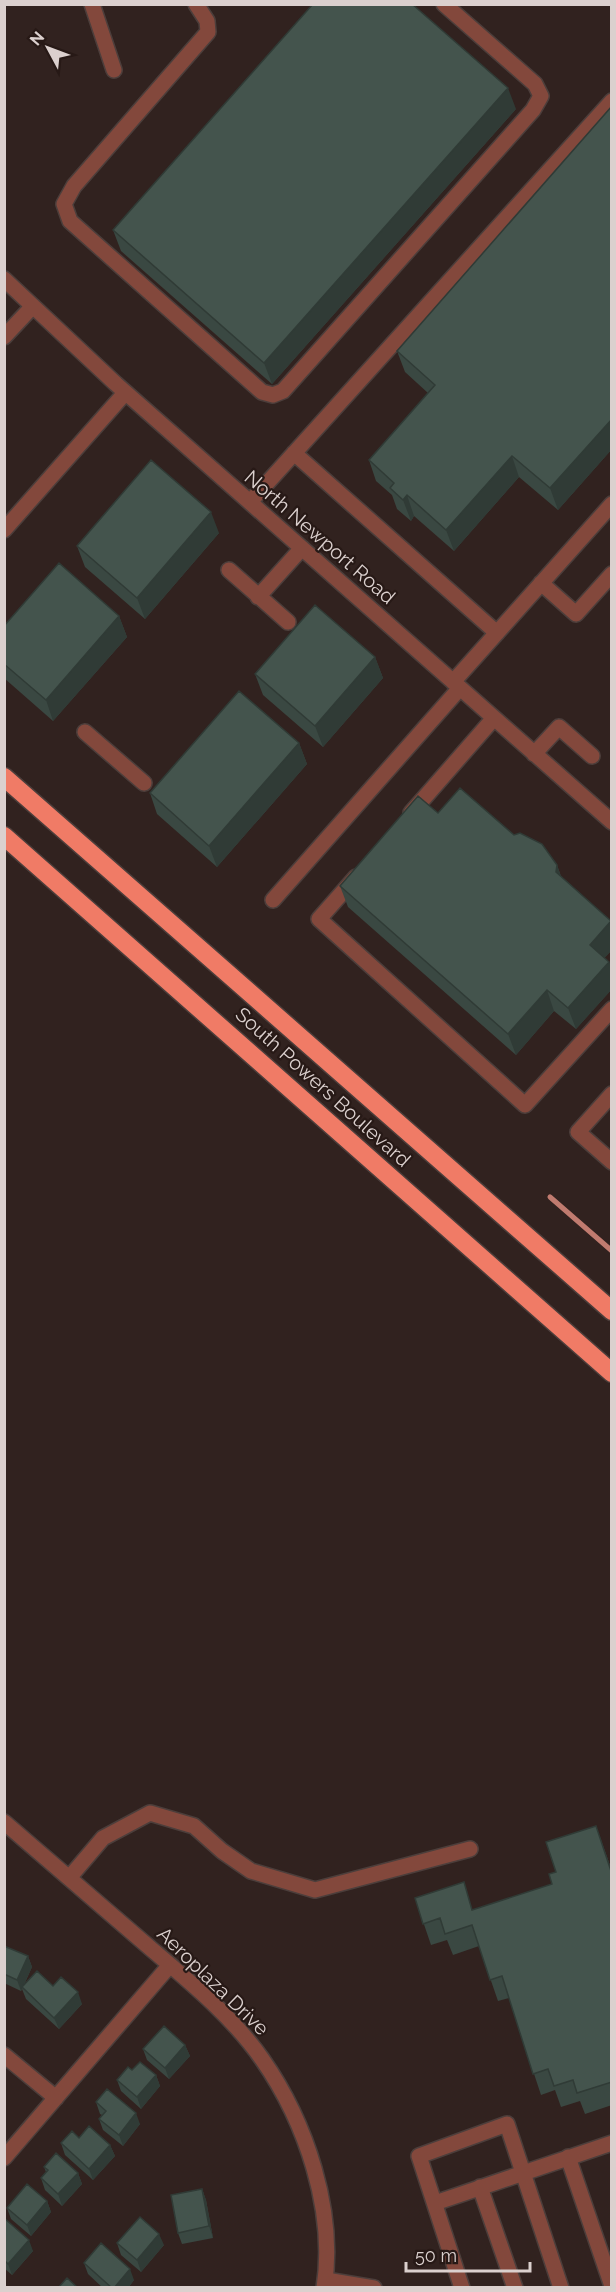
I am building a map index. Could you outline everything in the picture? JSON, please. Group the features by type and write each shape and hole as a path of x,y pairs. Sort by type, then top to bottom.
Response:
{"highway":[{"name":"South Powers Boulevard","path":"4,777 612,1311"},
{"name":"South Powers Boulevard","path":"4,836 612,1373"}],"street":[{"path":"92,4 114,70"},
{"path":"196,4 207,21 207,32 74,186 64,204 70,221 111,259 262,392 273,395 283,391 533,110 541,96 535,84 444,4"},
{"path":"249,502 612,101"},
{"name":"North Newport Road","path":"4,279 125,393 612,822"},
{"path":"4,337 33,306"},
{"path":"4,530 125,393"},
{"path":"294,453 497,633"},
{"path":"273,900 457,685 497,633 612,504"},
{"path":"258,597 302,548"},
{"path":"229,570 288,622"},
{"path":"541,583 576,614 612,574"},
{"path":"404,821 494,718"},
{"path":"534,754 559,727 592,756"},
{"path":"85,732 144,783"},
{"path":"365,866 319,919 525,1105 612,1009"},
{"path":"612,1094 578,1132 612,1162"},
{"path":"69,1878 103,1838 150,1813 194,1826 222,1851 251,1871 315,1890 470,1849"},
{"name":"Aeroplaza Drive","path":"4,1822 170,1965 240,2032 262,2058 282,2090 309,2152 323,2212 325,2284"},
{"path":"4,2158 170,1965"},
{"path":"4,2055 56,2098"},
{"path":"462,2288 419,2156 507,2124 561,2288"},
{"path":"435,2204 612,2143"},
{"path":"568,2157 612,2286"},
{"path":"480,2187 514,2288"},
{"path":"325,2284 374,2288"}],"building":[{"path":"313,4 412,4 508,88 264,363 113,230"},
{"path":"612,106 612,419 550,488 512,456 446,530 407,495 403,500 390,488 394,483 369,460 435,385 397,351"},
{"path":"151,460 211,512 137,598 77,546"},
{"path":"59,563 119,616 46,700 4,664 4,626"},
{"path":"315,605 375,657 315,726 255,674"},
{"path":"239,691 299,743 209,846 150,793"},
{"path":"460,788 514,835 520,833 542,844 557,865 556,872 611,921 590,945 609,962 568,1008 547,990 508,1034 340,886 418,796 438,813"},
{"path":"596,1826 612,1874 612,2082 577,2093 573,2080 554,2086 548,2069 533,2074 502,1976 490,1980 472,1925 445,1934 440,1918 423,1924 415,1898 464,1882 472,1910 552,1884 549,1874 556,1872 546,1842"},
{"path":"4,1946 28,1956 17,1980 4,1974"},
{"path":"37,1971 53,1986 61,1977 78,1992 54,2018 22,1987"},
{"path":"164,2026 185,2045 165,2068 143,2049"},
{"path":"140,2062 156,2075 137,2097 117,2080 128,2067 132,2070"},
{"path":"107,2089 136,2113 119,2135 99,2119 106,2111 96,2102"},
{"path":"89,2126 110,2145 89,2169 61,2143 72,2131 79,2138"},
{"path":"56,2153 78,2173 58,2194 41,2178 48,2170 44,2167"},
{"path":"27,2184 47,2201 27,2225 7,2208"},
{"path":"202,2189 209,2226 178,2233 171,2195"},
{"path":"140,2217 159,2234 137,2260 117,2243"},
{"path":"4,2218 29,2240 8,2264 4,2260"},
{"path":"101,2243 130,2269 114,2288 84,2263"},
{"path":"67,2278 78,2288 58,2288"}],"waterway":[{"path":"550,1197 612,1251"}]}
